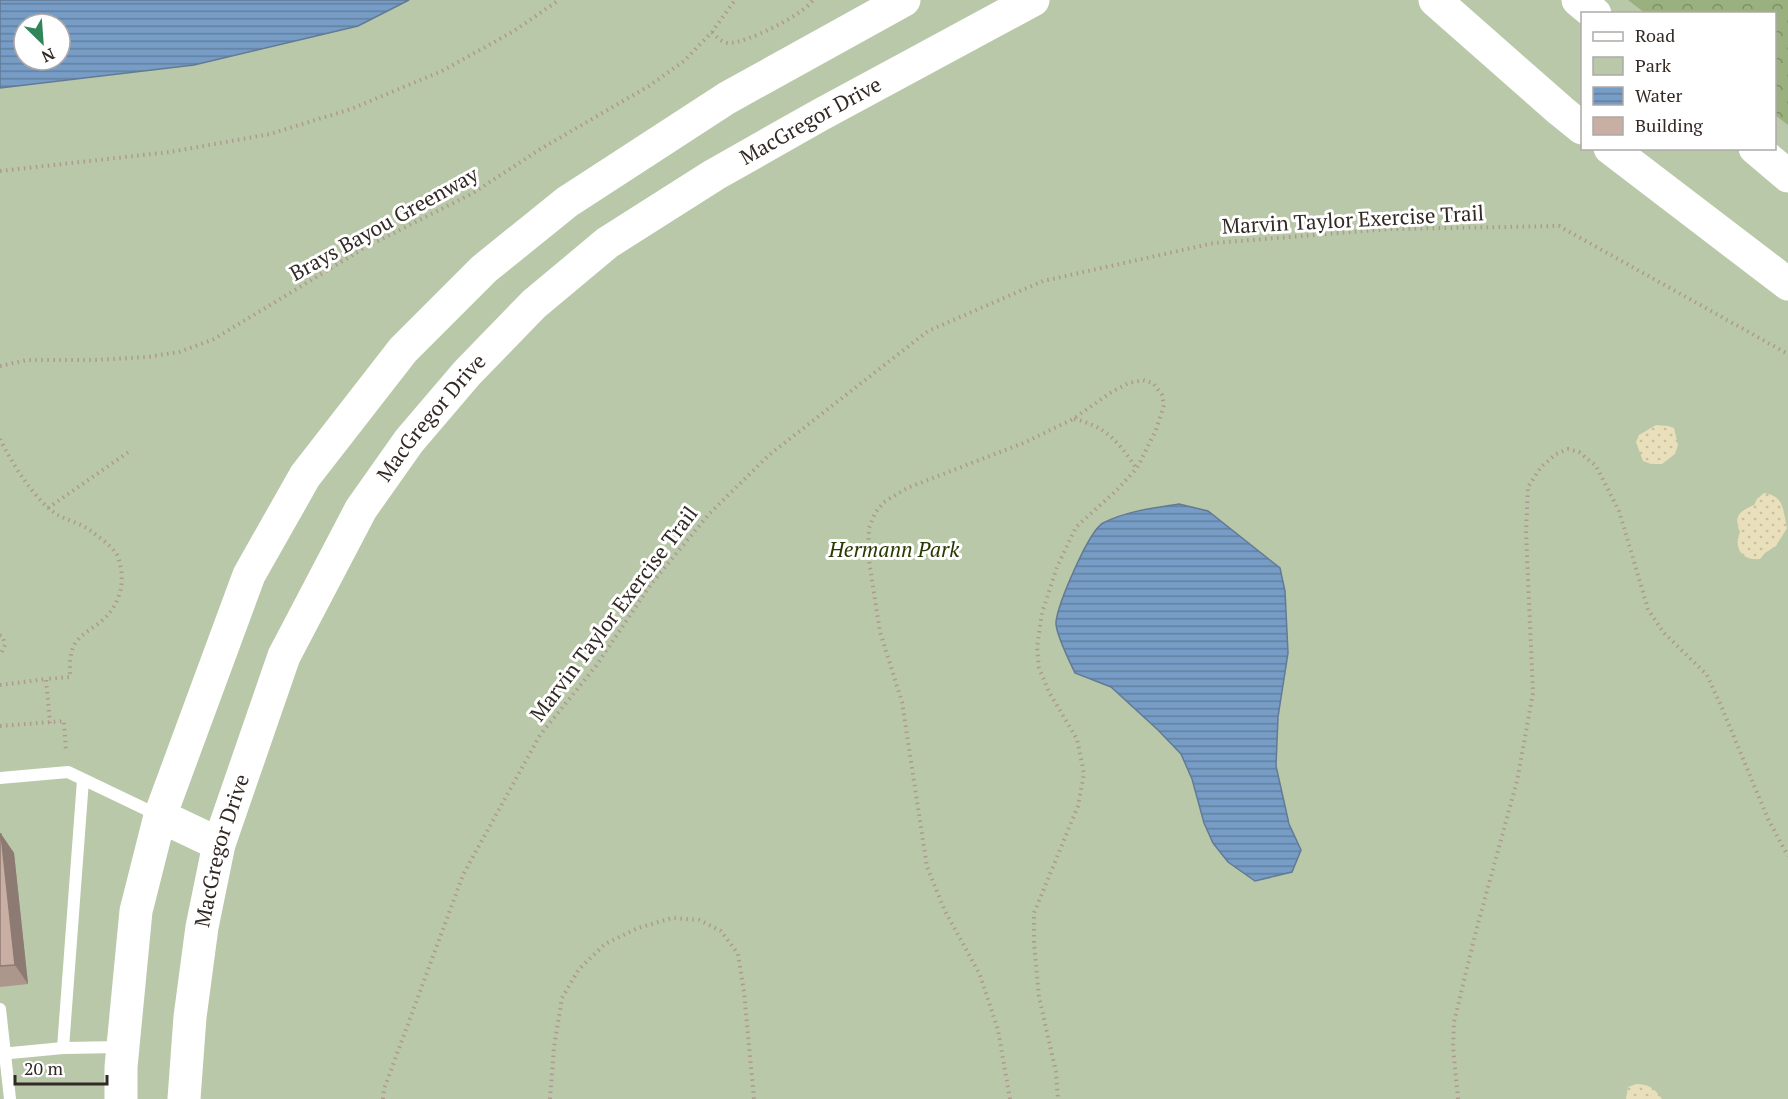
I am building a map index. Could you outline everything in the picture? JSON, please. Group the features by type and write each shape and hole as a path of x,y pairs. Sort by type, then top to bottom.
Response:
{"main road":[{"path":"121,1099 123,1047 136,910 160,816 249,575 305,476 403,350 484,269 567,202 727,98 904,0"},
{"name":"MacGregor Drive","path":"184,1099 191,1006 202,927 219,844 284,656 361,509 409,441 467,373 534,304 607,243 714,175 1033,0"},
{"path":"1435,0 1581,127"},
{"path":"1578,0 1592,12"},
{"path":"1613,150 1788,284"},
{"path":"1757,150 1788,176"},
{"path":"160,816 219,844"}],"lane":[{"path":"0,778 68,772 160,816"},
{"path":"63,1048 83,780"},
{"path":"0,1009 2,1053 10,1099"},
{"path":"2,1053 63,1048 123,1047"}],"path":[{"path":"0,171 170,152 270,134 351,109 442,71 514,31 559,0"},
{"name":"Brays Bayou Greenway","path":"0,366 27,360 147,357 179,352 213,339 366,247 473,193 542,148 649,86 684,61 712,32 735,0"},
{"path":"712,32 719,40 729,43 755,37 805,9 813,0"},
{"name":"Marvin Taylor Exercise Trail","path":"383,1099 384,1089 463,875 540,735 596,666 651,585 709,514 769,454 928,331 1043,281 1214,243 1390,229 1559,226 1788,354"},
{"path":"1010,1099 998,1030 980,975 945,911 927,867 902,702 880,632 868,554 869,528 875,513 884,502 907,488 1026,442 1073,419 1113,391 1143,380 1153,383 1162,395 1164,405 1148,448 1137,468 1116,491 1076,527 1057,567 1042,613 1037,647 1040,668 1049,692 1077,740 1084,774 1078,806 1034,914 1039,998 1056,1072 1058,1099"},
{"path":"1073,419 1090,423 1110,434 1137,468"},
{"path":"0,439 9,459 48,508 102,539 117,553 122,573 121,590 115,607 103,621 86,632 75,644 70,659 70,677 0,685"},
{"path":"1458,1099 1453,1047 1454,1022 1517,781 1533,693 1526,532 1528,487 1541,467 1556,454 1568,449 1579,452 1596,466 1618,512 1648,609 1663,632 1707,675 1767,819 1788,856"},
{"path":"48,508 130,451"},
{"path":"0,635 5,645 0,656"},
{"path":"46,679 50,723"},
{"path":"0,726 64,722 68,772"},
{"path":"550,1099 554,1047 562,998 579,969 604,944 638,928 672,918 699,920 721,931 738,954 754,1099"}],"green space":[{"name":"Hermann Park","path":"0,0 1788,0 1788,1099 0,1099"},
{"path":"1628,0 1788,0 1788,125 1776,116 1776,12 1644,12"}],"sand":[{"path":"1656,425 1674,428 1678,445 1675,454 1662,464 1643,461 1636,442 1639,435"},
{"path":"1764,493 1776,497 1782,505 1787,528 1776,546 1760,559 1748,558 1739,548 1740,532 1737,522 1739,515 1754,505"},
{"path":"1636,1084 1651,1088 1662,1099 1626,1099 1628,1087"}],"water":[{"path":"0,0 409,0 358,26 194,65 0,88"},
{"path":"1179,504 1208,511 1280,568 1285,591 1288,653 1278,717 1276,766 1289,824 1301,850 1292,872 1255,881 1228,862 1213,843 1204,823 1192,779 1181,754 1111,687 1075,673 1056,627 1062,600 1075,569 1090,540 1103,523 1140,511"}],"building":[{"path":"0,834 15,965 0,966"}]}
